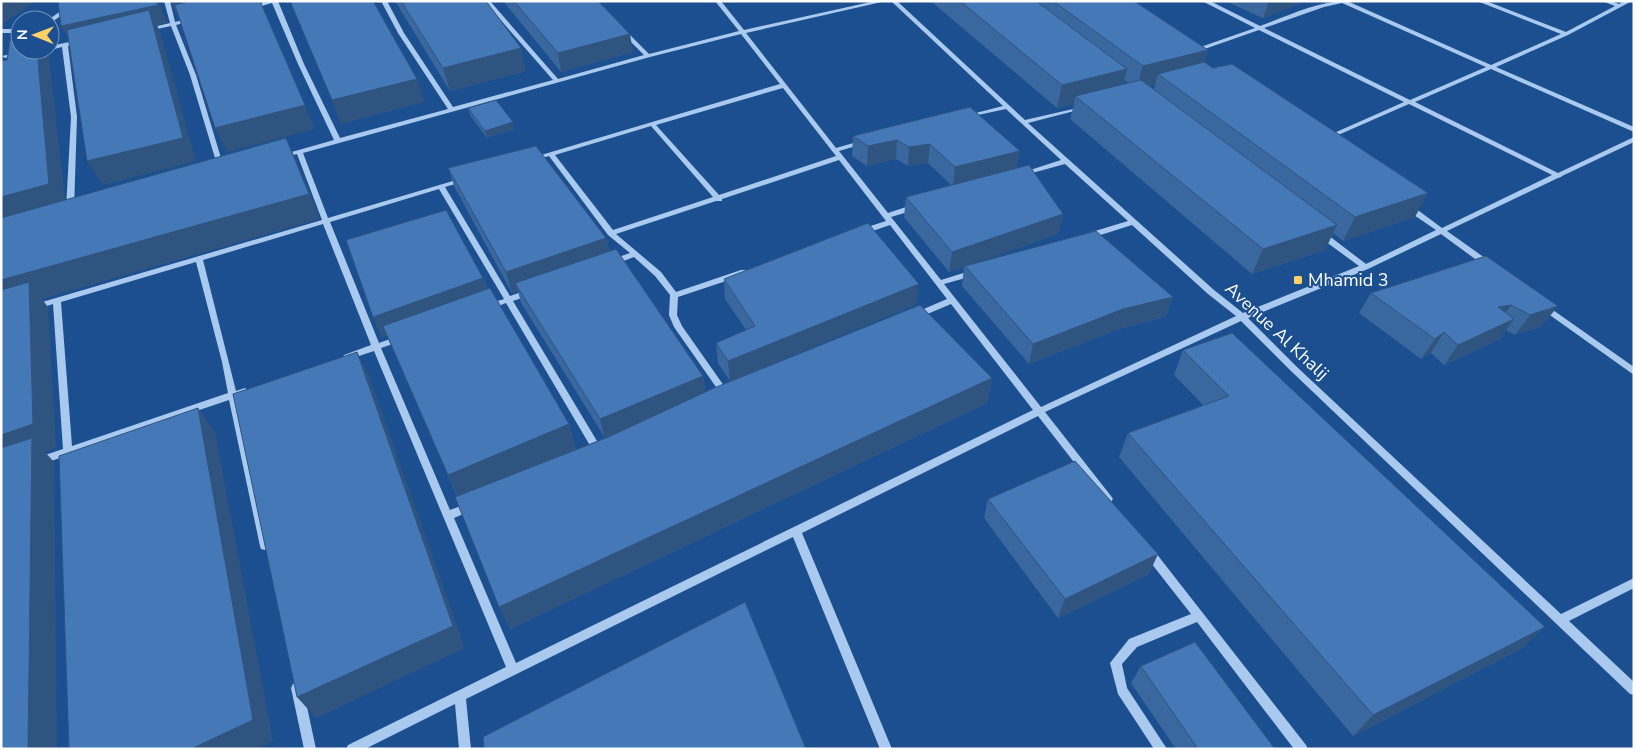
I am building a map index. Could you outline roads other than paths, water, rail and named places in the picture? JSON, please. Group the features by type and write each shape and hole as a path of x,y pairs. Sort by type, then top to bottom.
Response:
{"street":[{"path":"60,14 79,1"},
{"path":"167,1 173,24 193,75 222,173"},
{"path":"247,7 274,1 338,141"},
{"path":"384,1 402,33 452,110"},
{"path":"487,1 557,81"},
{"path":"718,1 1113,506"},
{"path":"280,157 648,56 743,32 883,1"},
{"name":"Avenue Al Khalij","path":"894,1 1133,222 1242,317 1294,369 1634,690"},
{"path":"1205,1 1559,176"},
{"path":"1196,59 1188,54 1322,6 1342,1 1634,130"},
{"path":"1480,1 1566,34"},
{"path":"1605,1 1619,6"},
{"path":"1318,142 1566,34 1630,1"},
{"path":"145,29 200,18"},
{"path":"621,29 648,56"},
{"path":"60,46 90,40"},
{"path":"65,45 74,117 70,215 79,212"},
{"path":"523,162 785,85"},
{"path":"1023,122 1091,106"},
{"path":"959,119 1007,107"},
{"path":"652,124 719,199"},
{"path":"352,749 1040,411 1242,317 1365,267 1634,139"},
{"path":"835,150 873,140"},
{"path":"298,152 376,347 513,670"},
{"path":"551,154 611,233 658,274 674,295 673,314 678,327 727,395"},
{"path":"611,233 719,199 841,157"},
{"path":"1019,176 1066,161"},
{"path":"213,176 232,170"},
{"path":"29,309 468,178"},
{"path":"441,186 598,451"},
{"path":"1403,203 1498,272"},
{"path":"855,234 925,204"},
{"path":"1078,239 1133,222"},
{"path":"1317,231 1365,267"},
{"path":"608,264 636,254"},
{"path":"200,258 233,396 267,554"},
{"path":"674,295 755,268"},
{"path":"940,283 986,268"},
{"path":"479,310 535,290"},
{"path":"907,319 952,300"},
{"path":"57,301 69,470"},
{"path":"1538,302 1634,372"},
{"path":"340,359 414,333"},
{"path":"26,466 251,389"},
{"path":"448,516 483,500"},
{"path":"796,531 886,749"},
{"path":"1144,545 1302,749"},
{"path":"1561,620 1634,583"},
{"path":"1161,749 1122,690 1116,663 1133,643 1199,616"},
{"path":"295,680 310,749"},
{"path":"460,696 465,749"}],"place":[{"name":"Mhamid 3","path":"1298,280"}]}
